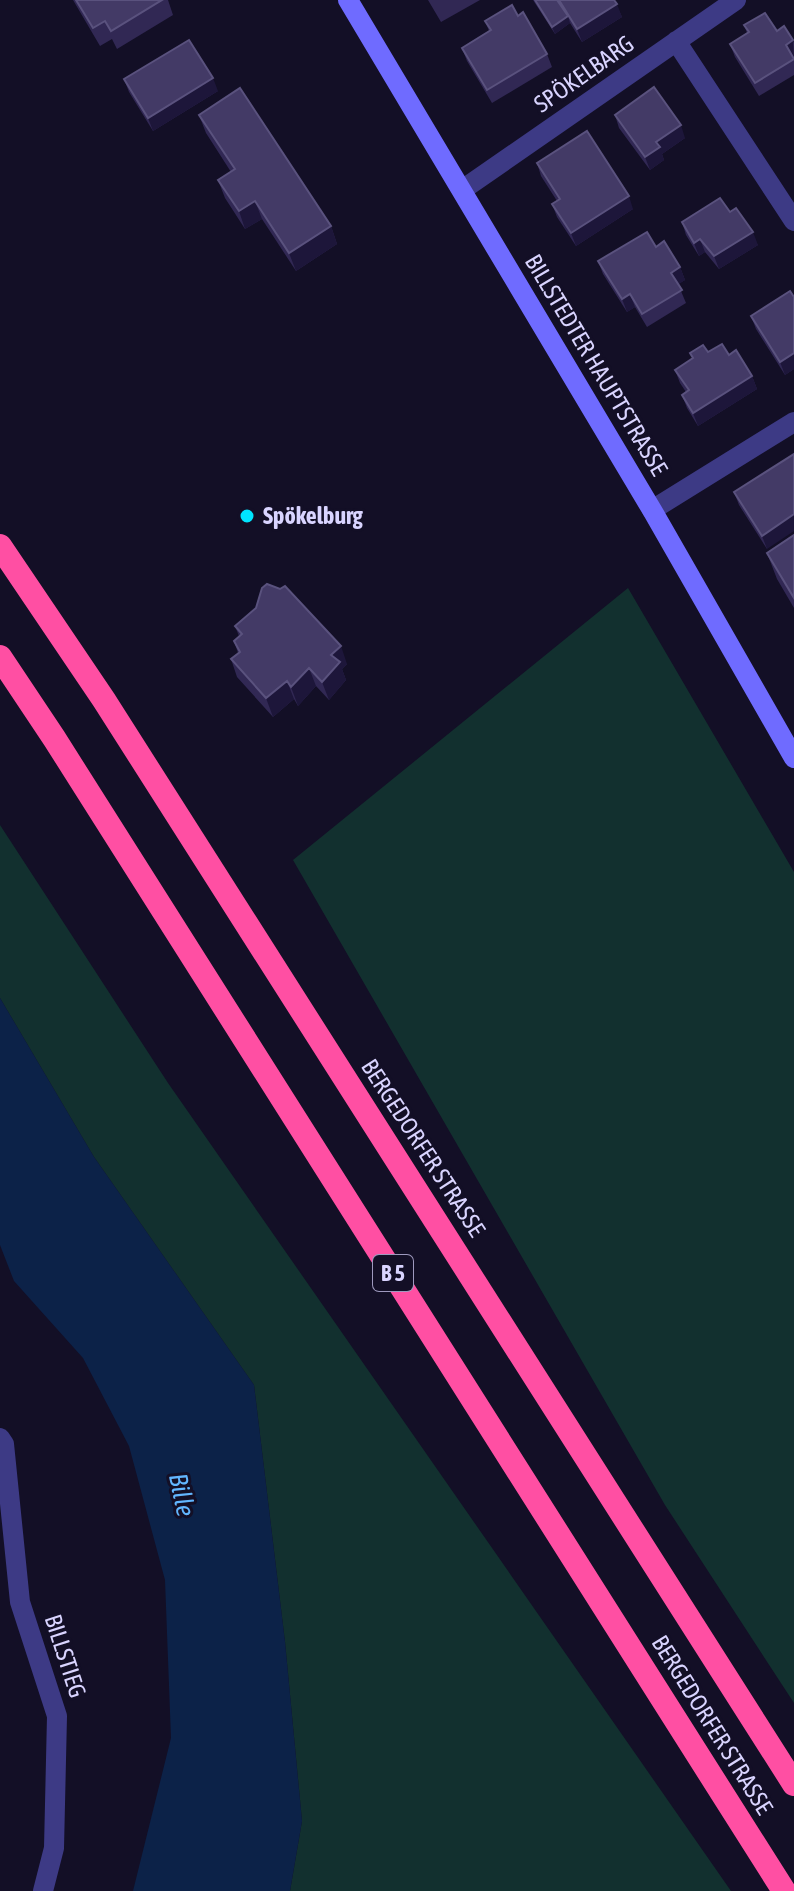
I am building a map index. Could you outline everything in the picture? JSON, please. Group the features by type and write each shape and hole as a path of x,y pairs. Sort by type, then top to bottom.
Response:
{"highway":[{"name":"BERGEDORFER STRASSE","path":"0,546 113,713 794,1784"},
{"name":"BERGEDORFER STRASSE","path":"0,657 72,765 784,1891"}],"street":[{"name":"BILLSTEDTER HAUPTSTRASSE","path":"348,0 652,510 794,758"},
{"name":"SPÖKELBARG","path":"462,190 736,0"},
{"path":"676,41 794,221"},
{"path":"652,510 794,422"},
{"name":"BILLSTIEG","path":"0,1438 4,1444 20,1602 57,1716 54,1848 43,1891"}],"green space":[{"path":"628,588 794,872 794,1703 665,1505 293,860"},
{"path":"0,825 168,1083 731,1891 290,1891 302,1821 285,1642 254,1385 94,1157 0,998"}],"water":[{"name":"Bille","path":"0,998 94,1157 254,1385 285,1642 302,1821 290,1891 133,1891 171,1738 165,1580 129,1446 83,1358 14,1281 0,1245"}],"building":[{"path":"76,0 162,0 111,31 105,21 93,28"},
{"path":"535,0 557,0 568,16 552,27"},
{"path":"559,0 614,0 617,4 577,29"},
{"path":"512,5 518,16 523,12 547,54 487,90 462,48 491,30 485,21"},
{"path":"765,13 777,31 784,26 793,40 786,45 794,59 755,83 730,44 749,32 744,25"},
{"path":"189,40 213,78 148,118 124,79"},
{"path":"654,87 681,125 656,142 660,147 645,157 615,115"},
{"path":"240,88 331,226 289,253 255,201 239,211 218,180 235,169 199,115"},
{"path":"587,131 629,196 571,233 552,204 560,199 537,163"},
{"path":"720,198 730,212 736,208 753,232 714,256 700,239 694,243 682,222"},
{"path":"647,232 656,247 664,241 680,267 671,273 682,290 642,314 630,294 622,299 598,261"},
{"path":"790,291 794,297 794,353 780,362 751,316"},
{"path":"722,344 729,355 736,350 752,376 693,413 682,395 689,390 675,370 693,358 690,353 703,345 708,352"},
{"path":"794,454 794,514 762,536 734,492"},
{"path":"794,535 794,598 767,553"},
{"path":"267,584 280,589 285,586 341,646 331,655 340,662 322,682 309,668 291,687 287,681 266,698 231,659 240,652 234,641 242,634 235,626 256,608 262,588"}],"place":[{"name":"Spökelburg","path":"247,516"}]}
